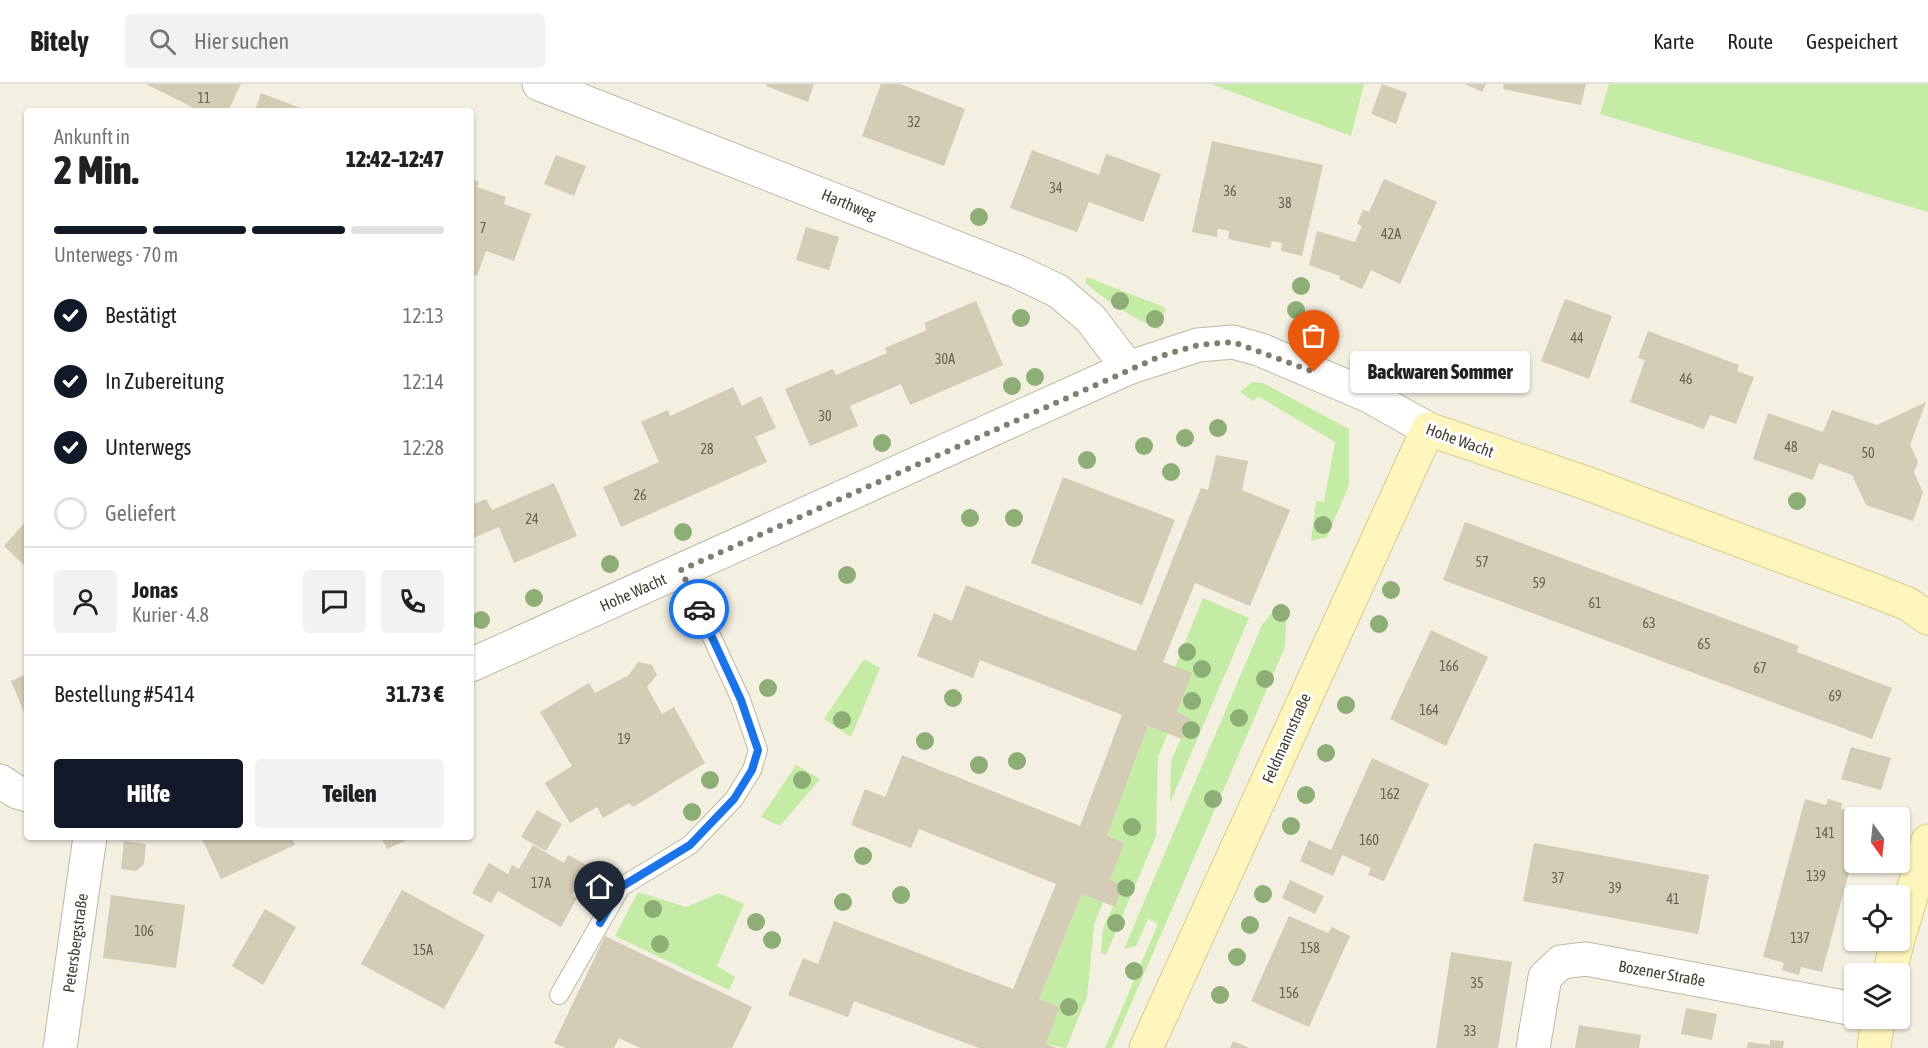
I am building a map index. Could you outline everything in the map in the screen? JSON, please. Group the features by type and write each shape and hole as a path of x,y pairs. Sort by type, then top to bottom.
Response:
{"street":[{"name":"Harthweg","path":"539,84 1018,272 1058,291 1091,319 1128,368"},
{"name":"Hohe Wacht","path":"474,664 1128,368 1198,345 1233,342 1261,350 1369,396 1428,429 1586,483 1870,589 1908,604 1928,618"},
{"name":"Feldmannstraße","path":"1146,1048 1428,429"},
{"path":"0,781 24,794"},
{"name":"Petersbergstraße","path":"60,1048 90,840"},
{"path":"1910,900 1928,841"},
{"name":"Bozener Straße","path":"1533,1048 1545,977 1561,963 1586,959 1844,1007"},
{"path":"1874,1048 1877,1029"}],"lane":[{"path":"559,995 621,887 690,845 734,799 752,770 758,750 741,700 681,570"}],"green space":[{"path":"1211,84 1364,84 1351,136"},
{"path":"1609,84 1928,84 1928,212 1600,114"},
{"path":"1087,277 1166,308 1159,329 1130,315 1103,297 1085,283"},
{"path":"1252,382 1263,383 1349,429 1349,485 1327,537 1311,541 1316,501 1324,502 1335,442 1258,396 1253,401 1240,392"},
{"path":"1203,598 1249,618 1170,803 1171,761 1190,718 1177,712 1175,667"},
{"path":"1280,603 1287,607 1285,647 1112,1048 1105,1048 1158,924 1148,919 1136,946 1124,949 1262,625"},
{"path":"864,659 880,668 851,737 824,719"},
{"path":"1148,726 1168,733 1158,757 1156,836 1106,955 1101,953 1103,928 1123,885 1110,880 1125,843 1107,836"},
{"path":"796,765 820,779 780,826 761,817"},
{"path":"638,892 686,907 719,893 744,904 717,966 735,977 729,990 615,936"},
{"path":"1082,894 1103,902 1094,925 1087,997 1066,1048 1046,1044 1060,1007 1039,999"}],"building":[{"path":"146,84 241,84 229,108 194,108"},
{"path":"767,84 814,84 808,102 766,86"},
{"path":"881,84 900,84 965,109 944,166 862,136"},
{"path":"1382,84 1407,93 1396,124 1371,114"},
{"path":"1465,84 1486,84 1482,92"},
{"path":"1504,84 1586,84 1581,105 1503,89"},
{"path":"261,93 300,108 256,108"},
{"path":"1212,141 1323,165 1302,256 1281,251 1282,243 1272,241 1270,248 1228,239 1229,231 1218,229 1217,237 1192,232"},
{"path":"1032,150 1099,175 1106,154 1161,174 1143,222 1089,202 1077,232 1010,208"},
{"path":"556,155 586,166 574,196 544,184"},
{"path":"1384,179 1437,202 1400,284 1371,270 1362,289 1339,279 1340,276 1309,265 1317,231 1355,242 1362,226 1357,224 1363,210 1369,212"},
{"path":"474,180 479,182 477,187 506,197 504,204 531,214 514,261 486,251 477,276 474,274"},
{"path":"806,227 839,237 829,270 796,260"},
{"path":"1565,299 1612,316 1589,379 1541,361"},
{"path":"976,301 1003,365 910,405 901,384 850,406 858,426 810,446 785,389 833,369 836,375 887,353 885,348 927,330 924,323"},
{"path":"1648,331 1739,365 1737,371 1754,377 1736,424 1710,415 1704,429 1630,402 1645,360 1638,358"},
{"path":"733,387 742,406 761,396 776,428 755,437 767,462 621,527 603,487 659,462 641,422 668,410 670,416"},
{"path":"1926,402 1910,445 1918,462 1914,472 1923,493 1913,521 1866,505 1852,475 1819,463 1813,480 1753,459 1768,413 1823,432 1832,410 1877,425"},
{"path":"1216,455 1248,461 1242,490 1290,510 1250,606 1195,583 1163,662 1192,673 1177,712 1190,718 1182,739 1148,726 1107,836 1125,843 1110,880 1123,885 1115,907 1082,894 1039,999 1060,1007 1046,1044 1057,1048 979,1048 854,1001 848,1017 788,995 803,958 818,964 834,921 1013,989 1056,884 919,829 911,848 851,825 865,789 885,797 902,755 1080,826 1122,715 980,660 973,678 917,656 934,613 952,621 966,585 1136,651 1201,488 1208,490"},
{"path":"1063,477 1175,520 1142,605 1031,563"},
{"path":"554,483 577,536 514,563 499,527 474,538 474,504 486,499 492,510"},
{"path":"1465,522 1799,646 1797,652 1892,688 1872,739 1443,580"},
{"path":"24,523 24,565 4,546"},
{"path":"1431,630 1488,657 1446,746 1390,719"},
{"path":"638,662 652,665 657,675 647,687 662,714 674,707 705,763 633,807 629,803 603,818 597,807 570,823 545,783 572,766 540,712 589,683 595,693 629,675"},
{"path":"24,675 24,712 11,681"},
{"path":"1851,747 1891,758 1881,790 1841,779"},
{"path":"1372,758 1429,784 1384,881 1368,875 1371,868 1342,855 1333,876 1300,861 1309,840 1331,850"},
{"path":"1805,799 1826,805 1828,799 1842,803 1841,809 1844,810 1844,873 1849,873 1822,972 1801,967 1799,975 1782,970 1784,963 1763,957"},
{"path":"537,810 562,824 546,851 521,837"},
{"path":"202,840 292,840 295,845 221,879"},
{"path":"382,840 406,840 387,849"},
{"path":"124,841 146,844 144,864 136,871 121,869"},
{"path":"1534,843 1709,875 1698,934 1523,901"},
{"path":"533,845 564,863 568,855 589,866 572,896 577,898 561,927 498,891 491,903 472,893 489,863 508,874 512,865 519,869"},
{"path":"1290,880 1324,896 1315,914 1282,898"},
{"path":"402,890 485,935 444,1009 361,964"},
{"path":"111,895 185,905 176,968 103,958"},
{"path":"265,909 296,927 263,985 232,966"},
{"path":"1289,916 1328,933 1332,927 1350,936 1309,1027 1251,1001"},
{"path":"605,936 752,1007 732,1048 640,1048 619,1038 614,1048 565,1048 554,1043"},
{"path":"1451,952 1512,962 1498,1048 1436,1048"},
{"path":"1686,1008 1717,1014 1712,1040 1681,1034"},
{"path":"1579,1025 1641,1035 1639,1048 1575,1048"},
{"path":"1770,1040 1784,1041 1783,1048 1747,1048 1748,1042 1770,1045"},
{"path":"1233,1041 1249,1048 1230,1048"}],"way so far":[{"path":"699,609 681,570 1128,368 1198,345 1233,342 1261,350 1314,372"}],"place":[{"name":"Backwaren Sommer","path":"1314,372"}],"route":[{"path":"600,923 621,887 690,845 734,799 752,770 758,750 741,700 699,609"}]}
